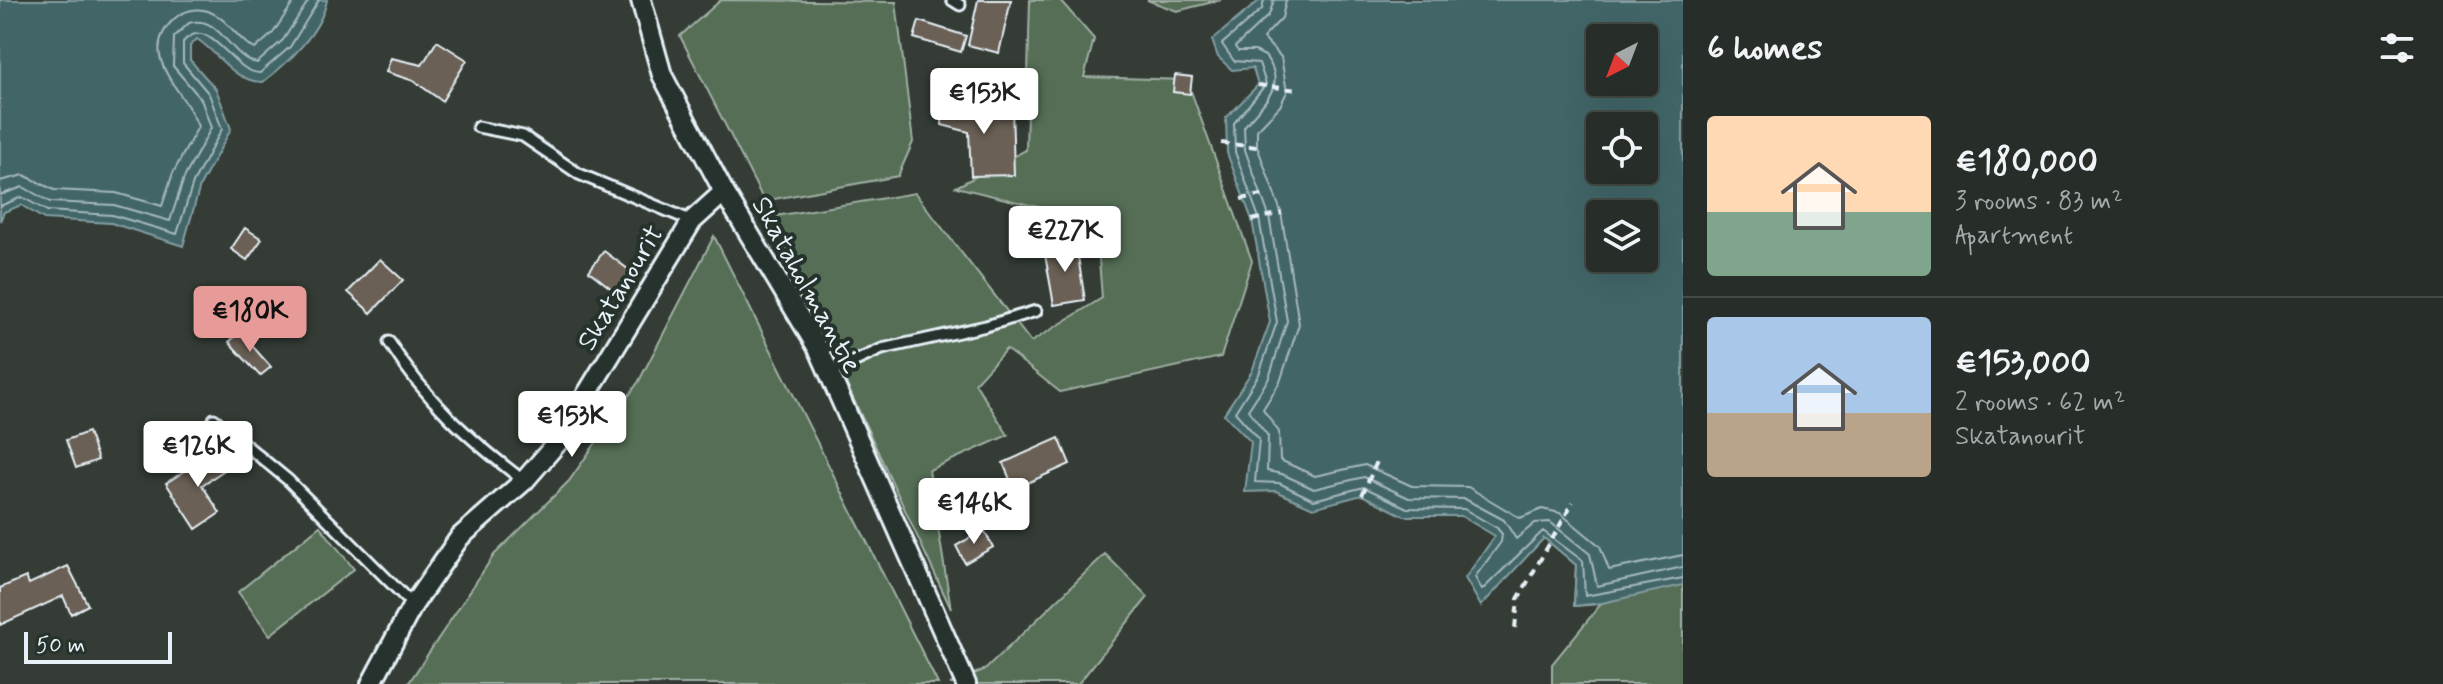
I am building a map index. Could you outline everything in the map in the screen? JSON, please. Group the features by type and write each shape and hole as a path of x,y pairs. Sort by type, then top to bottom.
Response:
{"street":[{"name":"Skataholmantie","path":"641,0 662,75 724,192 819,350 966,684"},
{"name":"Skatanourit","path":"371,684 413,605 460,537 524,481 557,443 692,221 724,192"}],"lane":[{"path":"478,127 523,136 579,174 692,221"},
{"path":"829,373 882,349 986,326 1036,311"},
{"path":"389,342 415,384 471,441 524,481"},
{"path":"214,419 288,480 413,605"}],"path":[{"path":"1258,85 1297,90"},
{"path":"1221,143 1257,147"},
{"path":"1241,199 1262,195"},
{"path":"1252,220 1282,213"},
{"path":"1362,495 1379,457"},
{"path":"1515,628 1518,599 1573,502"}],"green space":[{"path":"721,0 896,2 913,142 898,176 764,201 680,36"},
{"path":"1030,0 1060,0 1094,39 1084,77 1187,80 1252,261 1221,357 1060,392 1006,349 975,383 1008,435 929,470 951,609 769,217 915,193 1031,342 1102,298 1096,221 956,187 1026,150"},
{"path":"1147,0 1221,0 1177,11"},
{"path":"714,236 938,684 408,684 494,555 569,481 639,381"},
{"path":"320,526 354,569 270,635 238,592"},
{"path":"1683,529 1683,684 1552,684 1552,664 1601,604 1574,606 1576,565 1568,558"},
{"path":"1105,554 1148,597 1078,684 950,684 986,669"}],"water":[{"path":"0,0 327,0 311,35 283,66 263,82 252,81 235,72 197,39 190,46 190,60 216,89 231,129 200,186 183,246 111,223 44,219 21,205 4,212 0,221"},
{"path":"1260,0 1683,0 1683,585 1574,606 1576,565 1544,538 1481,606 1465,578 1495,536 1461,516 1404,516 1362,495 1313,508 1276,491 1245,492 1251,442 1224,414 1252,371 1270,322 1252,220 1227,153 1226,118 1258,85 1253,68 1232,70 1218,57 1212,40"}],"building":[{"path":"978,0 1011,0 999,53 968,45"},
{"path":"919,21 966,36 961,52 914,38"},
{"path":"437,41 467,60 442,101 414,81 386,72 391,58 422,65"},
{"path":"1175,75 1192,77 1190,94 1173,92"},
{"path":"943,97 983,109 1012,106 1014,175 971,176 969,132 942,125"},
{"path":"245,228 262,239 247,260 231,249"},
{"path":"1076,244 1085,300 1054,305 1044,249"},
{"path":"604,251 633,273 617,293 589,271"},
{"path":"380,259 403,280 371,313 348,292"},
{"path":"240,332 271,367 260,376 229,342"},
{"path":"88,432 98,460 76,468 66,440"},
{"path":"1059,438 1070,464 1014,489 1003,463"},
{"path":"218,450 229,467 202,485 220,513 196,529 166,483"},
{"path":"984,530 993,547 965,563 956,546"},
{"path":"68,566 88,605 71,614 63,596 0,625 0,588 26,577 29,584"}]}
